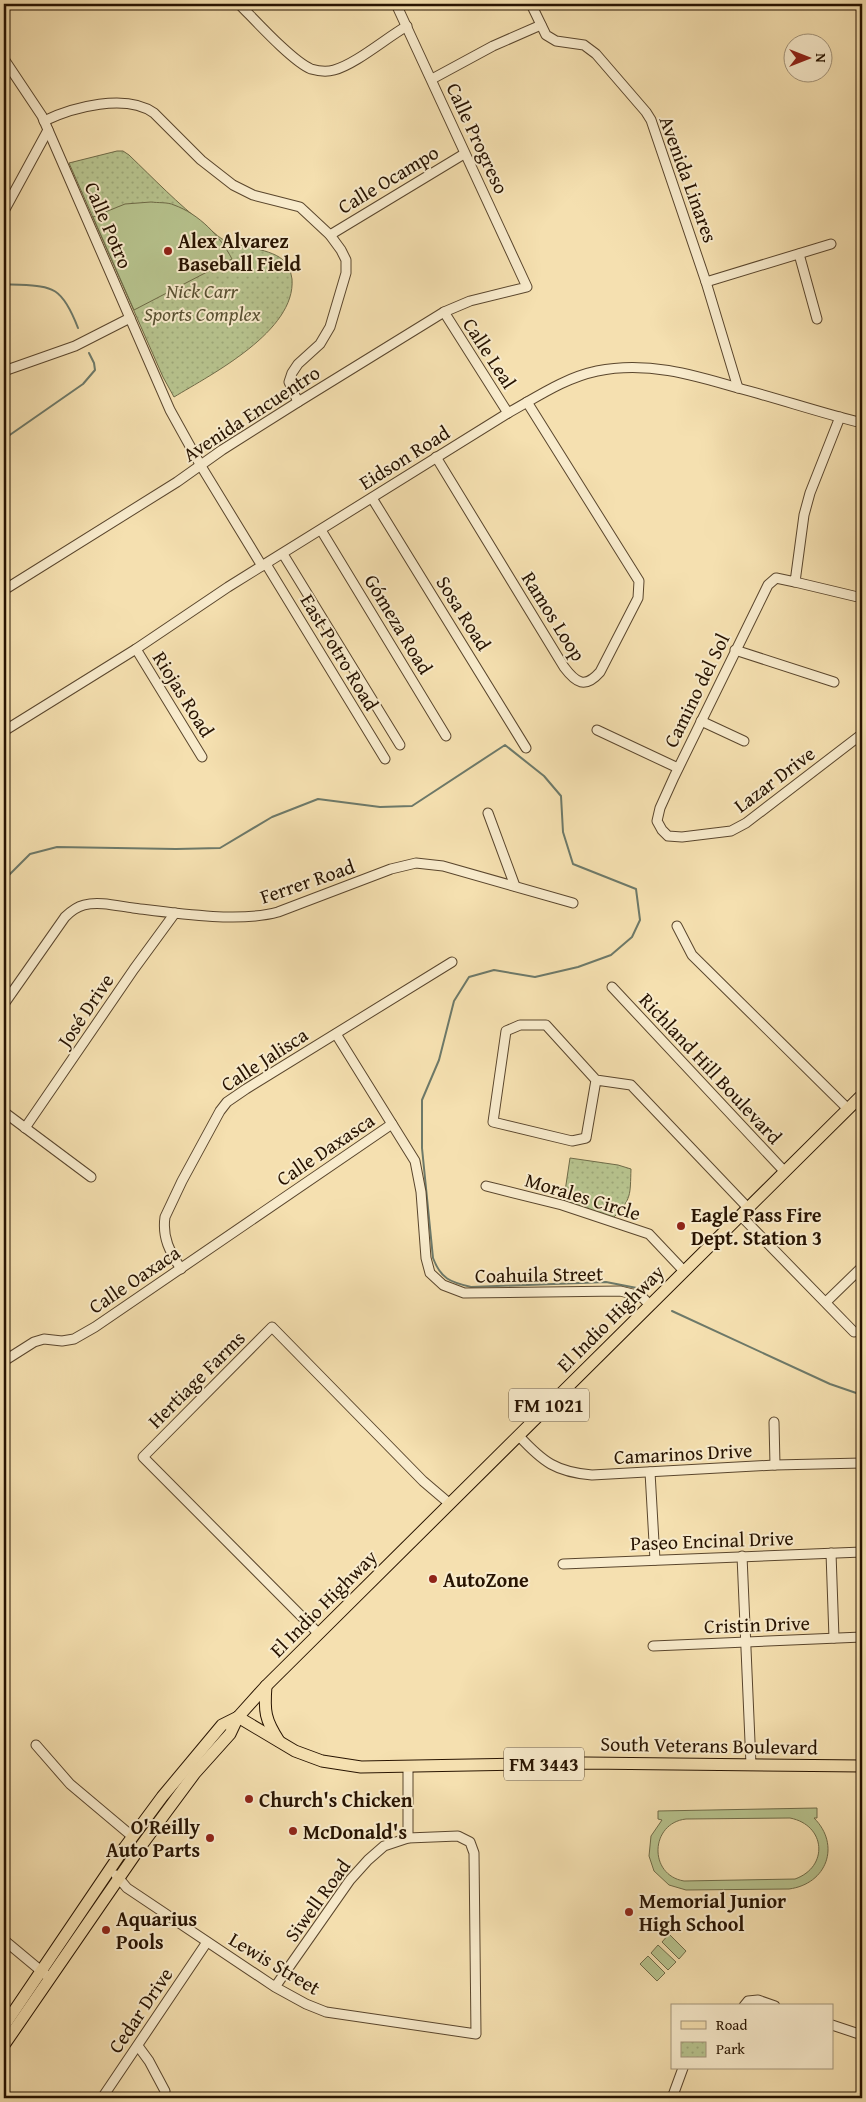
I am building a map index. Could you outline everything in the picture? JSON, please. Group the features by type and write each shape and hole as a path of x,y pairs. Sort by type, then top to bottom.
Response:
{"main road":[{"name":"El Indio Highway","path":"4,2045 46,1974 114,1874 195,1773 230,1734 238,1717 266,1686 862,1095"},
{"path":"266,1686 265,1717 268,1726 281,1744"},
{"name":"El Indio Highway","path":"114,1874 133,1837 184,1770 222,1725 238,1717"},
{"name":"South Veterans Boulevard","path":"238,1717 281,1744 322,1761 361,1767 586,1763 862,1766"},
{"name":"El Indio Highway","path":"4,2026 46,1974"}],"street":[{"path":"239,4 293,58 311,69 322,71 334,70 345,65 407,26"},
{"name":"Calle Progreso","path":"396,4 527,287"},
{"name":"Avenida Linares","path":"531,4 546,34 556,41 584,45 596,54 646,112 655,131 706,282 738,388"},
{"path":"432,79 493,46 541,25"},
{"name":"Calle Potro","path":"4,59 36,104 170,410 201,466 264,565"},
{"path":"44,121 62,113 85,107 130,104 146,107 159,117 201,160 233,185 253,195 300,208 330,235 346,260 346,273 330,327 320,344 292,373 289,382 298,402"},
{"path":"4,211 48,130"},
{"name":"Calle Ocampo","path":"330,235 464,154"},
{"path":"706,282 831,244"},
{"path":"799,254 817,318"},
{"name":"Avenida Encuentro","path":"4,590 201,466 222,450 444,312 470,301 527,287"},
{"name":"Calle Leal","path":"444,312 508,413"},
{"path":"4,371 75,346 130,318"},
{"name":"Eidson Road","path":"4,731 136,649 264,565 508,413 555,386 580,376 624,367 645,367 676,371 862,423"},
{"name":"Ramos Loop","path":"436,458 564,667 571,677 579,682 591,681 600,672 638,598 639,581 527,402"},
{"path":"795,582 804,515 810,493 840,417"},
{"name":"Sosa Road","path":"372,498 526,748"},
{"name":"Gómeza Road","path":"321,530 446,736"},
{"path":"283,554 400,745"},
{"name":"East Potro Road","path":"264,565 385,759"},
{"name":"Camino del Sol","path":"668,836 657,821 660,808 768,585 776,578 862,598"},
{"name":"Riojas Road","path":"136,649 202,757"},
{"path":"735,650 834,682"},
{"path":"701,721 744,741"},
{"path":"597,730 678,768"},
{"name":"Lazar Drive","path":"668,836 682,837 731,831 746,823 862,734"},
{"path":"488,813 515,886"},
{"name":"Ferrer Road","path":"4,1004 65,917 73,909 84,904 175,913 235,917 261,916 278,912 391,869 416,863 443,866 573,903"},
{"name":"José Drive","path":"25,1128 134,969 175,913"},
{"path":"677,926 692,954 848,1109"},
{"name":"Calle Jalisca","path":"182,1269 165,1240 163,1229 165,1217 220,1111 236,1095 452,962"},
{"name":"Richland Hill Boulevard","path":"612,986 785,1172"},
{"path":"596,1080 586,1138 572,1141 493,1122 506,1031 520,1025 546,1025 596,1080 630,1085 854,1332"},
{"path":"336,1034 392,1124"},
{"path":"4,1112 91,1177"},
{"name":"Calle Daxasca","path":"276,1204 392,1124"},
{"name":"Coahuila Street","path":"392,1124 415,1161 426,1258 430,1274 443,1285 464,1292 620,1291 641,1296 650,1305"},
{"name":"Morales Circle","path":"486,1186 562,1205 649,1234 684,1271"},
{"name":"Calle Oaxaca","path":"4,1361 34,1342 44,1339 62,1340 81,1336 276,1204"},
{"path":"826,1302 862,1267"},
{"name":"Hertiage Farms","path":"319,1634 143,1457 272,1327 423,1481 450,1504"},
{"path":"774,1422 775,1465"},
{"name":"Camarinos Drive","path":"519,1436 547,1462 569,1473 592,1475 775,1465 862,1463"},
{"path":"650,1472 655,1560"},
{"name":"Paseo Encinal Drive","path":"563,1564 862,1552"},
{"path":"831,1553 834,1638"},
{"path":"742,1556 751,1765"},
{"name":"Cristin Drive","path":"653,1646 862,1637"},
{"path":"36,1745 70,1784 133,1837"},
{"path":"408,1766 408,1838"},
{"name":"Siwell Road","path":"275,1987 350,1880 384,1846 408,1838 458,1836 470,1842 474,1853 476,2034"},
{"name":"Lewis Street","path":"114,1874 127,1888 275,1987 306,2004 326,2012 476,2034"},
{"path":"4,1940 46,1974"},
{"name":"Cedar Drive","path":"102,2098 207,1942"},
{"path":"745,2004 748,2000 758,2000 769,2004"},
{"path":"834,2026 862,2035"},
{"path":"138,2046 153,2068 165,2091"},
{"path":"672,2098 682,2070"}],"green space":[{"name":"Nick Carr Sports Complex","path":"123,151 129,155 176,200 222,239 280,257 287,264 292,279 290,298 281,316 266,333 249,349 229,363 174,397 163,377 69,163"},
{"name":"Alex Alvarez Baseball Field","path":"151,202 172,204 192,214 215,234 232,259 134,310 93,217 125,204"},
{"path":"570,1158 618,1165 631,1169 629,1196 624,1206 613,1218 565,1202"},
{"path":"817,1808 817,1818 814,1818 827,1840 826,1862 813,1880 802,1886 789,1889 686,1890 669,1885 654,1871 649,1856 651,1836 662,1820 658,1819 658,1811","holes":["790,1818 802,1822 811,1829 816,1837 819,1847 818,1856 814,1865 806,1873 795,1879 684,1881 672,1877 659,1860 658,1849 660,1839 665,1830 674,1823 686,1819"]},
{"path":"669,1934 686,1951 679,1959 662,1942"},
{"path":"658,1945 676,1962 668,1970 651,1953"},
{"path":"648,1956 665,1973 657,1981 640,1964"}],"waterway":[{"path":"4,284 43,287 59,294 72,313 78,328"},
{"path":"4,439 83,384 95,370 89,353"},
{"path":"4,880 30,854 57,847 220,848 272,817 318,799 380,807 412,806 505,745 544,776 561,796 563,832 573,864 636,889 640,920 632,937 611,955 578,967 535,977 494,970 469,977 454,1001 439,1060 422,1100 422,1148 433,1258 443,1275 452,1281 471,1287 606,1282 642,1289"},
{"path":"672,1311 830,1384 862,1395"}],"place":[{"name":"Alex Alvarez Baseball Field","path":"168,251"},
{"name":"Eagle Pass Fire Dept. Station 3","path":"681,1226"},
{"name":"AutoZone","path":"433,1579"},
{"name":"Church's Chicken","path":"249,1799"},
{"name":"McDonald's","path":"293,1831"},
{"name":"O'Reilly Auto Parts","path":"210,1838"},
{"name":"Memorial Junior High School","path":"629,1912"},
{"name":"Aquarius Pools","path":"106,1930"}]}
